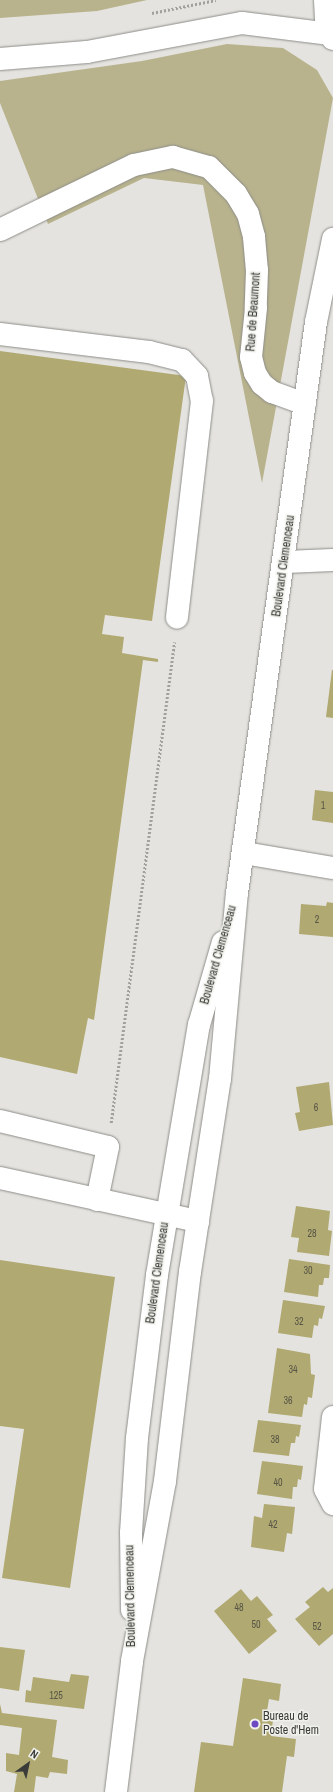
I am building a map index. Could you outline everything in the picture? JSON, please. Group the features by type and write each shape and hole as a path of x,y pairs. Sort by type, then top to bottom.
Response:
{"main road":[{"path":"0,59 86,52 242,23 332,36 325,0"},
{"name":"Rue de Beaumont","path":"0,230 134,165 173,157 209,167 236,194 248,214 254,237 256,308 251,356 255,373 262,384 272,392 306,404"},
{"name":"Boulevard Clemenceau","path":"116,1792 132,1661 165,1481 198,1221 220,1079 237,893 285,562 316,322 333,239"},
{"path":"0,334 149,352 182,360 197,376 202,401 177,618"},
{"path":"285,562 333,560"},
{"path":"244,853 333,868"},
{"name":"Boulevard Clemenceau","path":"132,1661 131,1533 137,1438 166,1214 199,1026 237,893"},
{"path":"0,1121 108,1147 97,1200"},
{"path":"0,1178 198,1221"},
{"path":"333,1417 325,1489 333,1504"}],"path":[{"path":"147,13 216,0"},
{"path":"108,1147 177,618"}],"shaded area":[{"path":"0,0 147,0 97,11 0,18"},
{"path":"227,44 283,48 317,70 333,98 262,483 203,185 144,178 48,224 0,103 0,81 142,61"}],"building":[{"path":"0,351 186,376 152,621 105,615 102,634 124,637 122,653 158,659 158,662 143,660 94,1020 88,1018 77,1074 0,1057"},
{"path":"333,670 333,718 326,717"},
{"path":"315,790 333,792 333,823 312,820"},
{"path":"327,902 333,903 333,937 299,934 301,904 326,906"},
{"path":"329,1082 333,1125 299,1131 295,1113 300,1112 296,1087"},
{"path":"296,1206 330,1211 328,1230 332,1231 329,1256 297,1252 299,1238 291,1237"},
{"path":"289,1259 330,1265 329,1278 324,1278 323,1285 319,1285 318,1297 284,1292"},
{"path":"0,1260 115,1277 70,1588 2,1578 24,1429 0,1426"},
{"path":"283,1300 325,1306 322,1319 319,1318 318,1326 314,1325 312,1338 278,1333"},
{"path":"277,1348 310,1354 311,1374 315,1375 312,1398 308,1397 307,1405 304,1404 302,1417 268,1413"},
{"path":"258,1420 301,1425 299,1437 296,1436 295,1443 291,1443 289,1456 253,1452"},
{"path":"262,1461 303,1466 301,1480 298,1479 297,1487 293,1487 292,1499 257,1494"},
{"path":"264,1504 295,1507 292,1534 287,1533 284,1552 251,1547 254,1516 262,1518"},
{"path":"323,1587 328,1592 333,1588 333,1634 319,1646 295,1619 310,1607 305,1602"},
{"path":"241,1589 251,1601 257,1596 273,1615 267,1619 277,1631 249,1654 214,1611"},
{"path":"0,1647 25,1650 19,1691 0,1688"},
{"path":"71,1674 89,1676 84,1709 25,1702 26,1690 31,1691 33,1677 69,1682"},
{"name":"Bureau de Poste d'Hem","path":"243,1678 281,1684 279,1701 269,1699 267,1711 274,1712 271,1736 296,1739 294,1757 287,1756 282,1792 194,1792 201,1742 233,1746"},
{"path":"0,1704 2,1713 57,1720 52,1757 68,1760 67,1774 50,1772 48,1778 36,1776 34,1792 14,1792 17,1774 6,1771 6,1753 19,1755 22,1728 0,1725"}],"place":[{"name":"Bureau de Poste d'Hem","path":"255,1724"}]}
